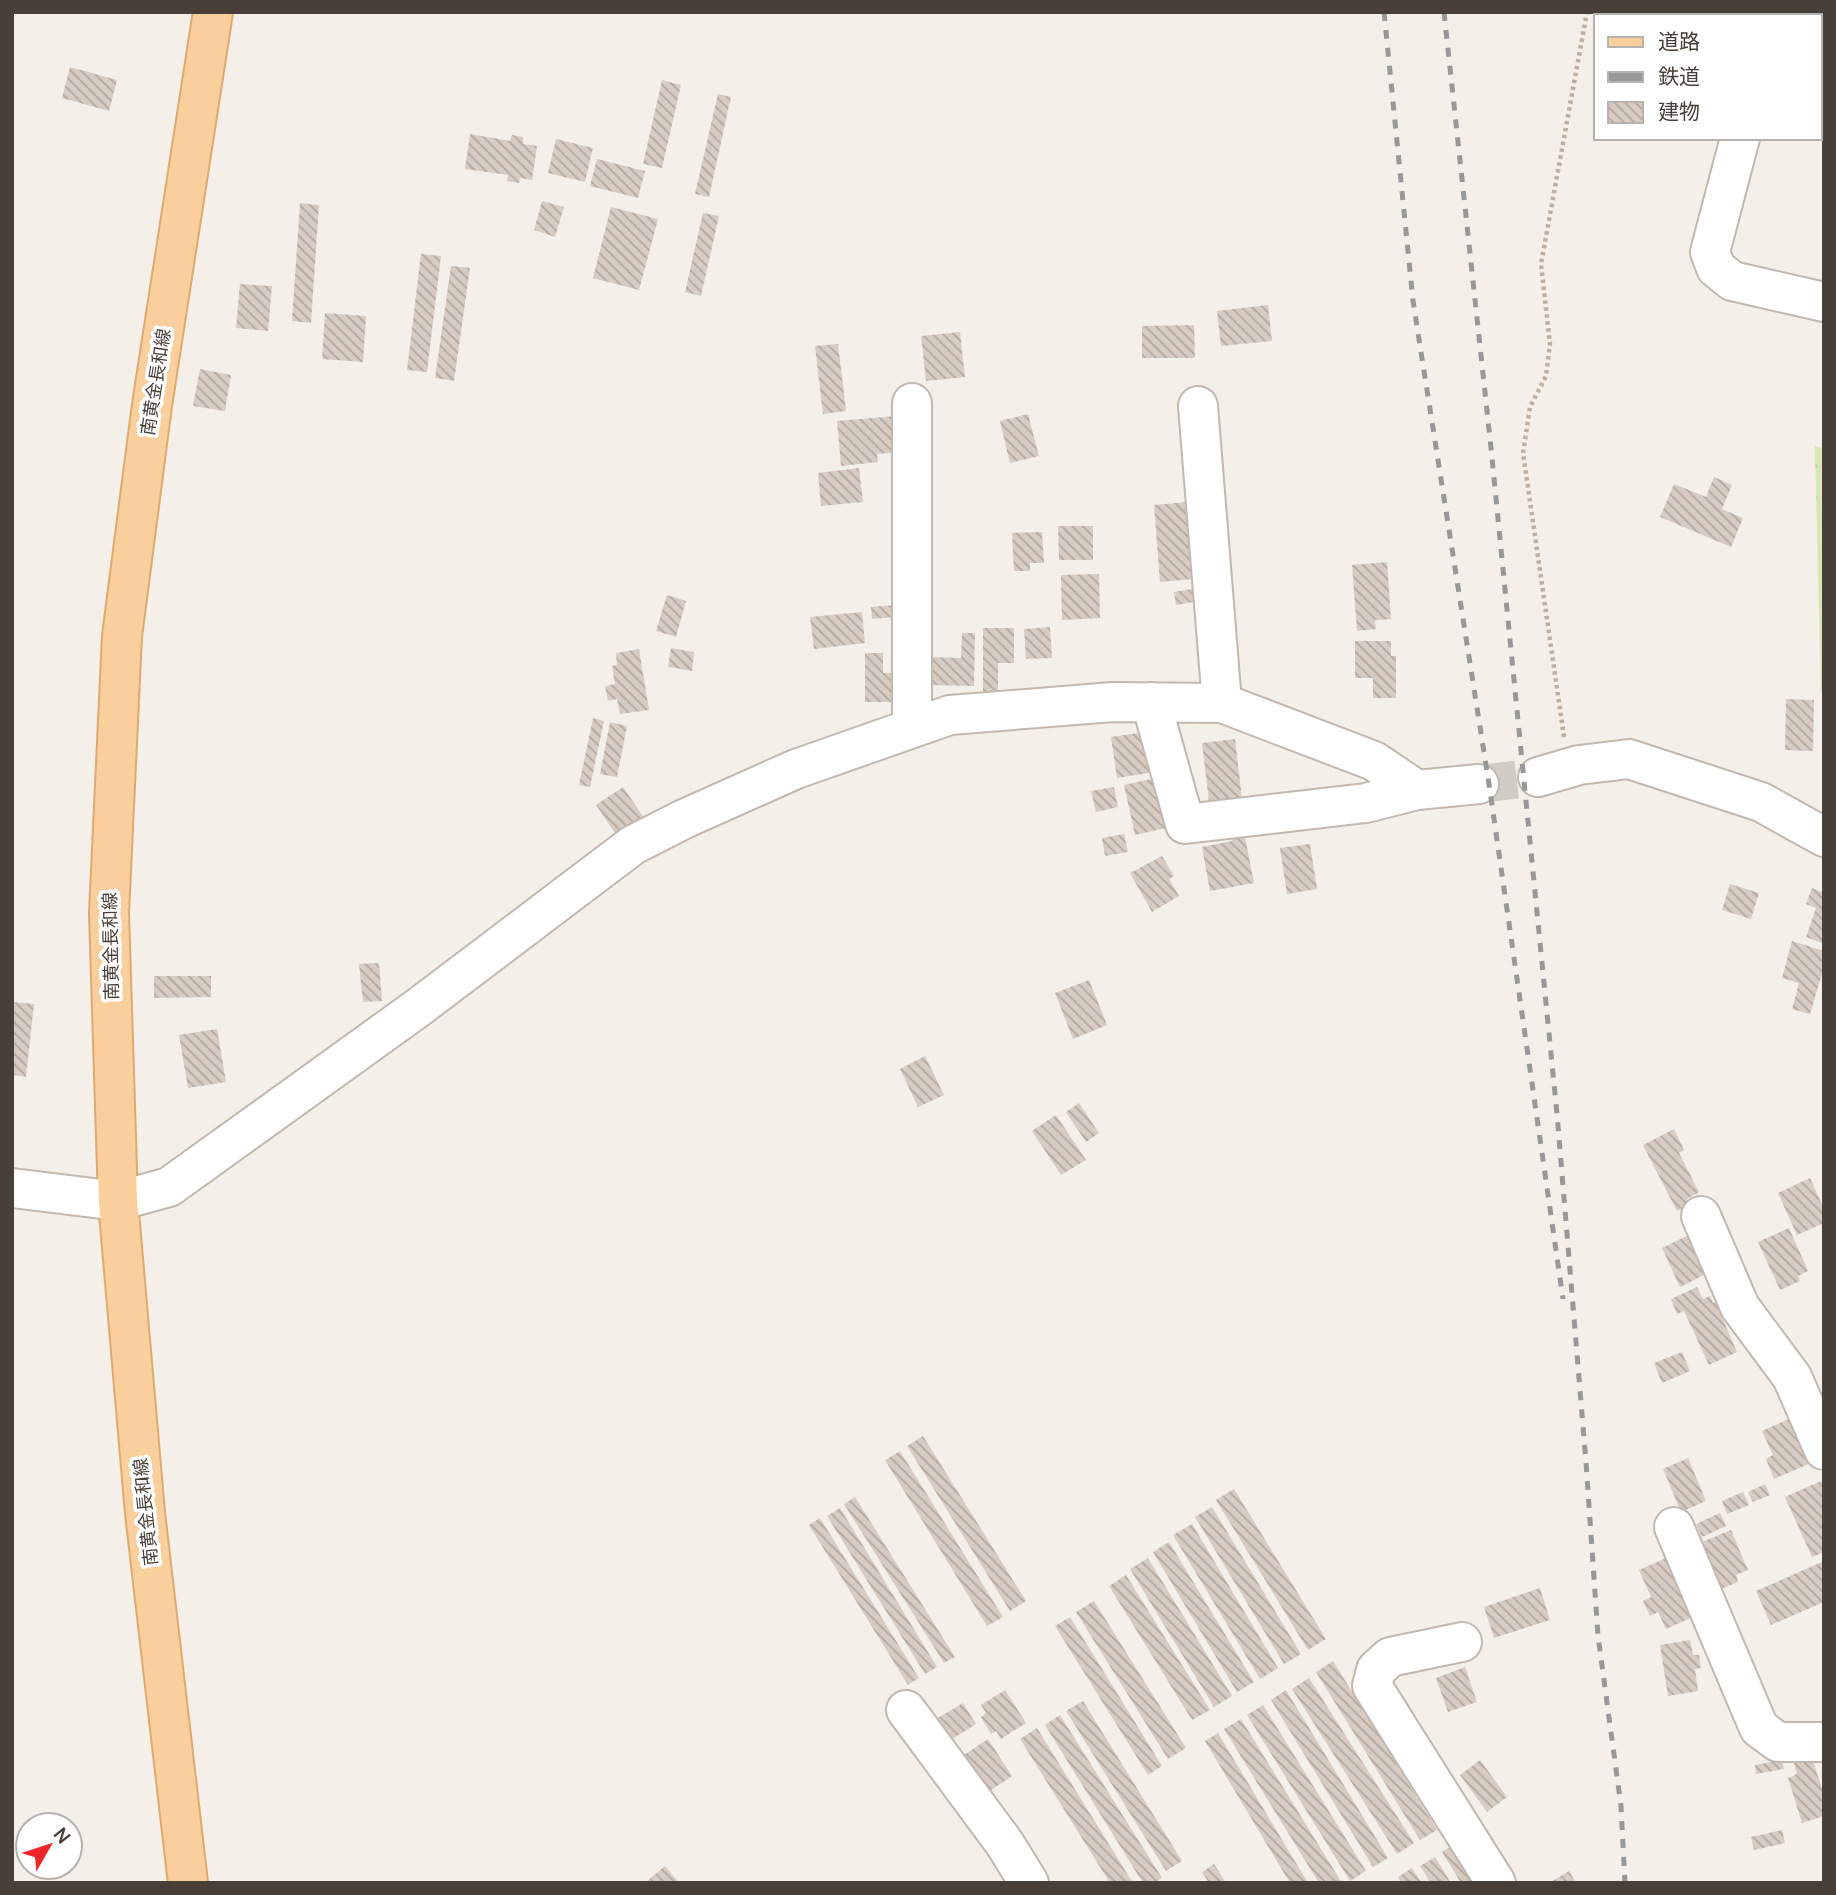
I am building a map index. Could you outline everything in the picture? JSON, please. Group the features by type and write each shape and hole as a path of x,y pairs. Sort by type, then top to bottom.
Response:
{"main road":[{"name":"南黄金長和線","path":"188,1883 145,1513 118,1201 109,913 122,636 152,405 213,12"}],"street":[{"path":"1739,140 1710,252 1716,268 1732,281 1824,302"},
{"path":"912,403 912,728"},
{"path":"1198,406 1222,704"},
{"path":"12,1188 118,1201 169,1187 419,1007 633,845 796,769 950,715 1113,702 1222,704 1374,761 1417,790"},
{"path":"1151,702 1185,824 1366,803 1417,790 1479,784"},
{"path":"1538,777 1579,765 1629,759 1761,802 1824,837"},
{"path":"1701,1216 1740,1307 1792,1377 1824,1450"},
{"path":"1674,1527 1759,1728 1778,1742 1824,1742"},
{"path":"1462,1642 1390,1657 1376,1670 1372,1686 1496,1883"},
{"path":"906,1710 1005,1844 1029,1883"}],"path":[{"path":"1579,765 1564,737 1523,453 1530,407 1546,376 1550,344 1541,264 1587,12"}],"green space":[{"path":"1815,446 1824,449 1824,692 1821,692"}],"building":[{"path":"70,67 117,80 109,111 62,98"},
{"path":"1822,72 1824,73 1822,117"},
{"path":"662,80 681,85 662,168 643,164"},
{"path":"718,94 731,97 709,197 695,194"},
{"path":"470,134 510,141 512,135 523,137 523,144 537,146 532,180 520,178 519,183 507,181 508,175 465,169"},
{"path":"556,139 593,148 585,182 548,173"},
{"path":"597,159 645,171 638,198 590,186"},
{"path":"542,201 564,207 555,237 534,230"},
{"path":"300,203 319,205 311,323 292,321"},
{"path":"611,207 658,219 639,290 593,278"},
{"path":"703,213 719,216 701,296 685,292"},
{"path":"421,254 441,256 427,372 407,370"},
{"path":"451,266 470,268 454,381 435,378"},
{"path":"240,284 272,286 268,331 236,328"},
{"path":"1268,305 1272,341 1221,346 1217,311"},
{"path":"325,313 366,316 363,362 322,359"},
{"path":"1194,325 1195,358 1142,358 1142,326"},
{"path":"960,332 965,377 926,381 921,336"},
{"path":"838,344 846,411 823,414 815,346"},
{"path":"200,369 231,375 225,411 193,406"},
{"path":"1028,414 1039,456 1010,463 1000,421"},
{"path":"896,416 900,452 877,454 878,462 841,466 837,421"},
{"path":"859,468 863,502 821,506 818,473"},
{"path":"1714,477 1732,485 1722,509 1743,518 1731,547 1660,517 1674,484 1706,497"},
{"path":"1187,502 1193,579 1160,582 1154,505"},
{"path":"1058,526 1093,526 1093,560 1059,560"},
{"path":"1042,532 1044,563 1030,563 1030,571 1014,571 1012,533"},
{"path":"1387,562 1391,619 1375,620 1376,629 1357,631 1352,565"},
{"path":"1099,574 1100,618 1062,620 1061,575"},
{"path":"1198,588 1200,601 1176,605 1174,592"},
{"path":"667,595 686,601 676,637 656,631"},
{"path":"895,605 896,617 872,619 871,607"},
{"path":"862,612 865,643 814,649 810,617"},
{"path":"1050,627 1052,658 1026,659 1024,629"},
{"path":"983,628 1014,628 1014,663 998,663 998,695 983,695"},
{"path":"962,633 975,633 974,686 928,685 929,657 961,658"},
{"path":"1355,641 1391,641 1391,656 1396,656 1396,698 1373,698 1373,678 1355,678"},
{"path":"671,648 694,652 692,671 668,667"},
{"path":"639,649 649,710 620,714 617,699 608,701 605,686 615,684 612,666 617,665 616,653"},
{"path":"865,653 883,653 883,673 894,673 894,702 865,702"},
{"path":"1786,699 1814,700 1813,751 1785,750"},
{"path":"593,718 604,721 590,787 579,785"},
{"path":"610,722 627,726 617,777 600,774"},
{"path":"1139,733 1142,748 1151,746 1155,772 1117,778 1111,737"},
{"path":"1235,739 1242,799 1209,802 1202,743"},
{"path":"1156,778 1166,828 1135,835 1124,785"},
{"path":"623,787 644,818 617,836 596,805"},
{"path":"1114,787 1118,807 1096,812 1091,791"},
{"path":"1243,827 1254,883 1210,891 1202,847 1232,841 1230,829"},
{"path":"1124,834 1128,852 1105,856 1102,838"},
{"path":"1310,844 1317,889 1287,894 1280,848"},
{"path":"1162,856 1174,876 1169,879 1179,896 1152,912 1130,873"},
{"path":"1730,884 1759,893 1751,919 1722,910"},
{"path":"1812,888 1824,893 1824,944 1806,937 1816,908 1806,904"},
{"path":"1792,941 1824,951 1824,967 1810,1014 1792,1009 1799,983 1782,978"},
{"path":"379,963 382,1001 363,1002 359,964"},
{"path":"154,976 211,976 211,997 154,998"},
{"path":"1089,980 1107,1025 1073,1039 1055,993"},
{"path":"12,1002 34,1004 26,1077 12,1075"},
{"path":"217,1029 226,1082 188,1088 179,1035"},
{"path":"925,1056 944,1095 918,1107 900,1069"},
{"path":"1079,1103 1099,1133 1086,1142 1066,1112"},
{"path":"1056,1115 1086,1160 1061,1175 1032,1131"},
{"path":"1674,1129 1684,1150 1679,1153 1699,1192 1687,1199 1689,1205 1677,1211 1643,1145"},
{"path":"1810,1178 1824,1209 1824,1223 1797,1235 1778,1193"},
{"path":"1789,1228 1808,1271 1798,1276 1800,1281 1780,1290 1758,1242"},
{"path":"1691,1234 1699,1250 1694,1252 1704,1275 1680,1287 1662,1248"},
{"path":"1697,1287 1703,1299 1710,1296 1713,1303 1722,1298 1728,1312 1721,1315 1737,1352 1709,1365 1684,1311 1677,1314 1671,1299"},
{"path":"1682,1352 1690,1371 1662,1383 1654,1363"},
{"path":"1791,1418 1811,1463 1774,1479 1766,1459 1773,1455 1762,1431"},
{"path":"923,1436 1026,1601 1010,1611 907,1446"},
{"path":"900,1451 1003,1617 987,1626 885,1460"},
{"path":"1688,1458 1706,1501 1681,1512 1663,1469"},
{"path":"1821,1481 1824,1486 1824,1552 1812,1557 1785,1497"},
{"path":"1765,1484 1770,1495 1753,1502 1748,1492"},
{"path":"1234,1489 1326,1639 1308,1650 1216,1500"},
{"path":"1743,1492 1749,1505 1727,1514 1722,1501"},
{"path":"855,1497 955,1657 944,1663 844,1504"},
{"path":"1212,1507 1301,1654 1284,1664 1195,1517"},
{"path":"840,1508 937,1667 925,1674 827,1516"},
{"path":"1720,1513 1726,1526 1702,1537 1696,1524"},
{"path":"820,1518 919,1678 908,1685 809,1525"},
{"path":"1192,1524 1278,1668 1260,1679 1173,1535"},
{"path":"1731,1530 1748,1570 1736,1575 1738,1582 1716,1591 1697,1544"},
{"path":"1169,1542 1254,1682 1237,1692 1153,1552"},
{"path":"1668,1557 1695,1616 1666,1629 1658,1612 1650,1616 1643,1601 1651,1597 1639,1570"},
{"path":"1148,1558 1232,1696 1214,1707 1130,1569"},
{"path":"1824,1561 1824,1602 1771,1625 1756,1591"},
{"path":"1126,1575 1210,1710 1192,1720 1109,1586"},
{"path":"1540,1588 1550,1620 1494,1638 1484,1607"},
{"path":"1094,1601 1186,1748 1168,1759 1076,1612"},
{"path":"1070,1617 1162,1766 1148,1775 1055,1626"},
{"path":"1690,1640 1693,1655 1699,1655 1701,1668 1695,1669 1698,1691 1668,1696 1660,1645"},
{"path":"1333,1661 1437,1830 1420,1840 1316,1672"},
{"path":"1465,1667 1477,1702 1448,1712 1436,1678"},
{"path":"1309,1678 1414,1843 1397,1854 1292,1689"},
{"path":"1005,1690 1026,1723 1001,1739 996,1731 991,1734 981,1717 986,1713 981,1705"},
{"path":"1286,1690 1388,1858 1373,1867 1271,1700"},
{"path":"1083,1701 1182,1861 1166,1871 1066,1711"},
{"path":"963,1703 976,1724 949,1741 936,1719"},
{"path":"1263,1705 1366,1871 1350,1881 1247,1715"},
{"path":"1060,1715 1162,1878 1155,1883 1143,1883 1045,1725"},
{"path":"1241,1719 1342,1883 1319,1883 1224,1729"},
{"path":"1037,1728 1133,1883 1110,1883 1020,1739"},
{"path":"1218,1733 1308,1883 1290,1883 1205,1741"},
{"path":"988,1739 1012,1776 988,1792 964,1755"},
{"path":"1812,1758 1824,1794 1824,1816 1802,1823 1788,1778 1797,1774 1794,1763"},
{"path":"1480,1760 1507,1797 1487,1812 1460,1775"},
{"path":"1782,1760 1784,1769 1756,1774 1755,1765"},
{"path":"1782,1830 1785,1843 1754,1850 1751,1837"},
{"path":"1457,1843 1482,1883 1461,1883 1442,1852"},
{"path":"1435,1857 1451,1883 1431,1883 1420,1866"},
{"path":"1214,1864 1226,1883 1209,1883 1202,1872"},
{"path":"665,1866 679,1883 648,1883 647,1881"},
{"path":"1412,1868 1422,1883 1401,1883 1398,1877"},
{"path":"1569,1871 1576,1883 1549,1883"}],"tunnel":[{"path":"1479,784 1538,777"}],"railway":[{"path":"1384,12 1413,301 1489,784 1563,1299"},
{"path":"1444,12 1491,448 1557,1114 1598,1636 1621,1806 1625,1883"}]}
